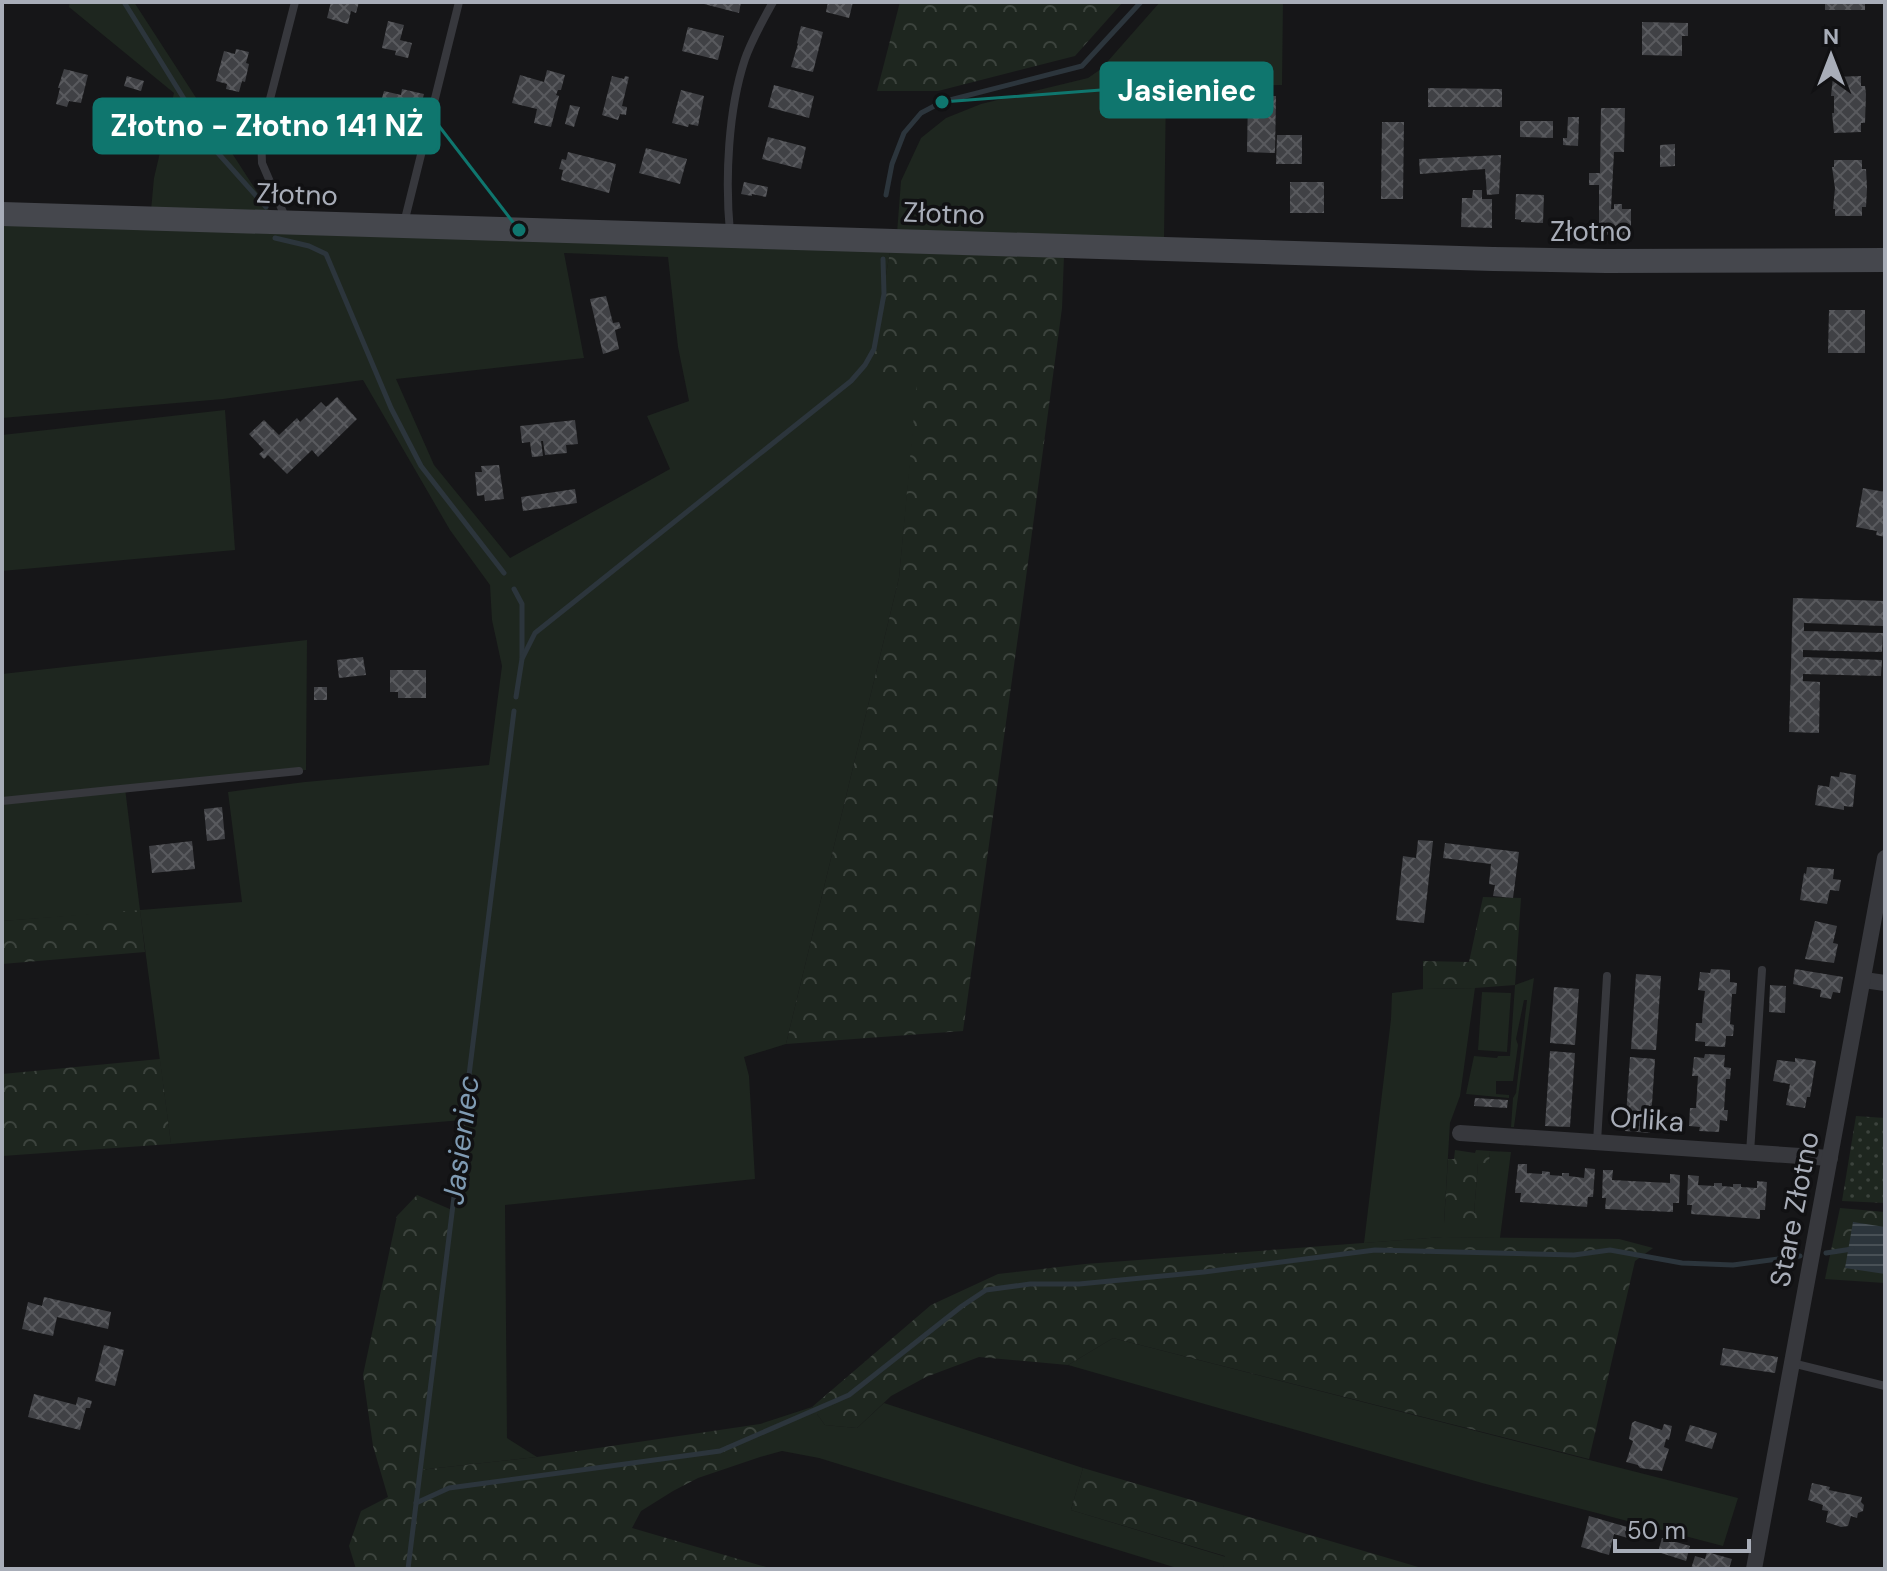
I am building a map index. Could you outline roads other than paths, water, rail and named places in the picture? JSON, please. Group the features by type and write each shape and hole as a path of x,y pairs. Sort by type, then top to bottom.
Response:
{"street":[{"name":"Złotno","path":"2,214 1550,260 1885,260"},
{"name":"Stare Złotno","path":"1754,1569 1885,858"},
{"path":"1864,980 1885,983"},
{"name":"Orlika","path":"1460,1133 1830,1158"}],"lane":[{"path":"288,223 262,163 261,134 295,2"},
{"path":"403,227 459,2"},
{"path":"730,237 730,138 734,99 746,58 773,2"},
{"path":"2,801 299,771"},
{"path":"1750,1153 1762,970"},
{"path":"1597,1142 1607,976"},
{"path":"1791,1362 1885,1386"}],"waterway":[{"path":"124,2 217,152 266,207"},
{"name":"Jasieniec","path":"886,195 892,164 904,133 921,113 942,102 1082,66 1141,2"},
{"path":"275,238 309,246 326,254 391,408 421,466 504,573"},
{"name":"Jasieniec","path":"516,697 522,659 535,633 851,381 865,365 874,349 884,294 883,259"},
{"path":"514,589 522,604 522,658"},
{"name":"Jasieniec","path":"408,1569 514,711"},
{"path":"1826,1253 1852,1249"},
{"path":"416,1503 449,1488 720,1451 849,1395 986,1290 1204,1272 1375,1250 1574,1255 1610,1250 1682,1263 1733,1265 1800,1256"}],"place":[{"name":"Jasieniec","path":"942,102"},
{"name":"Złotno - Złotno 141 NŻ","path":"519,230"}]}
